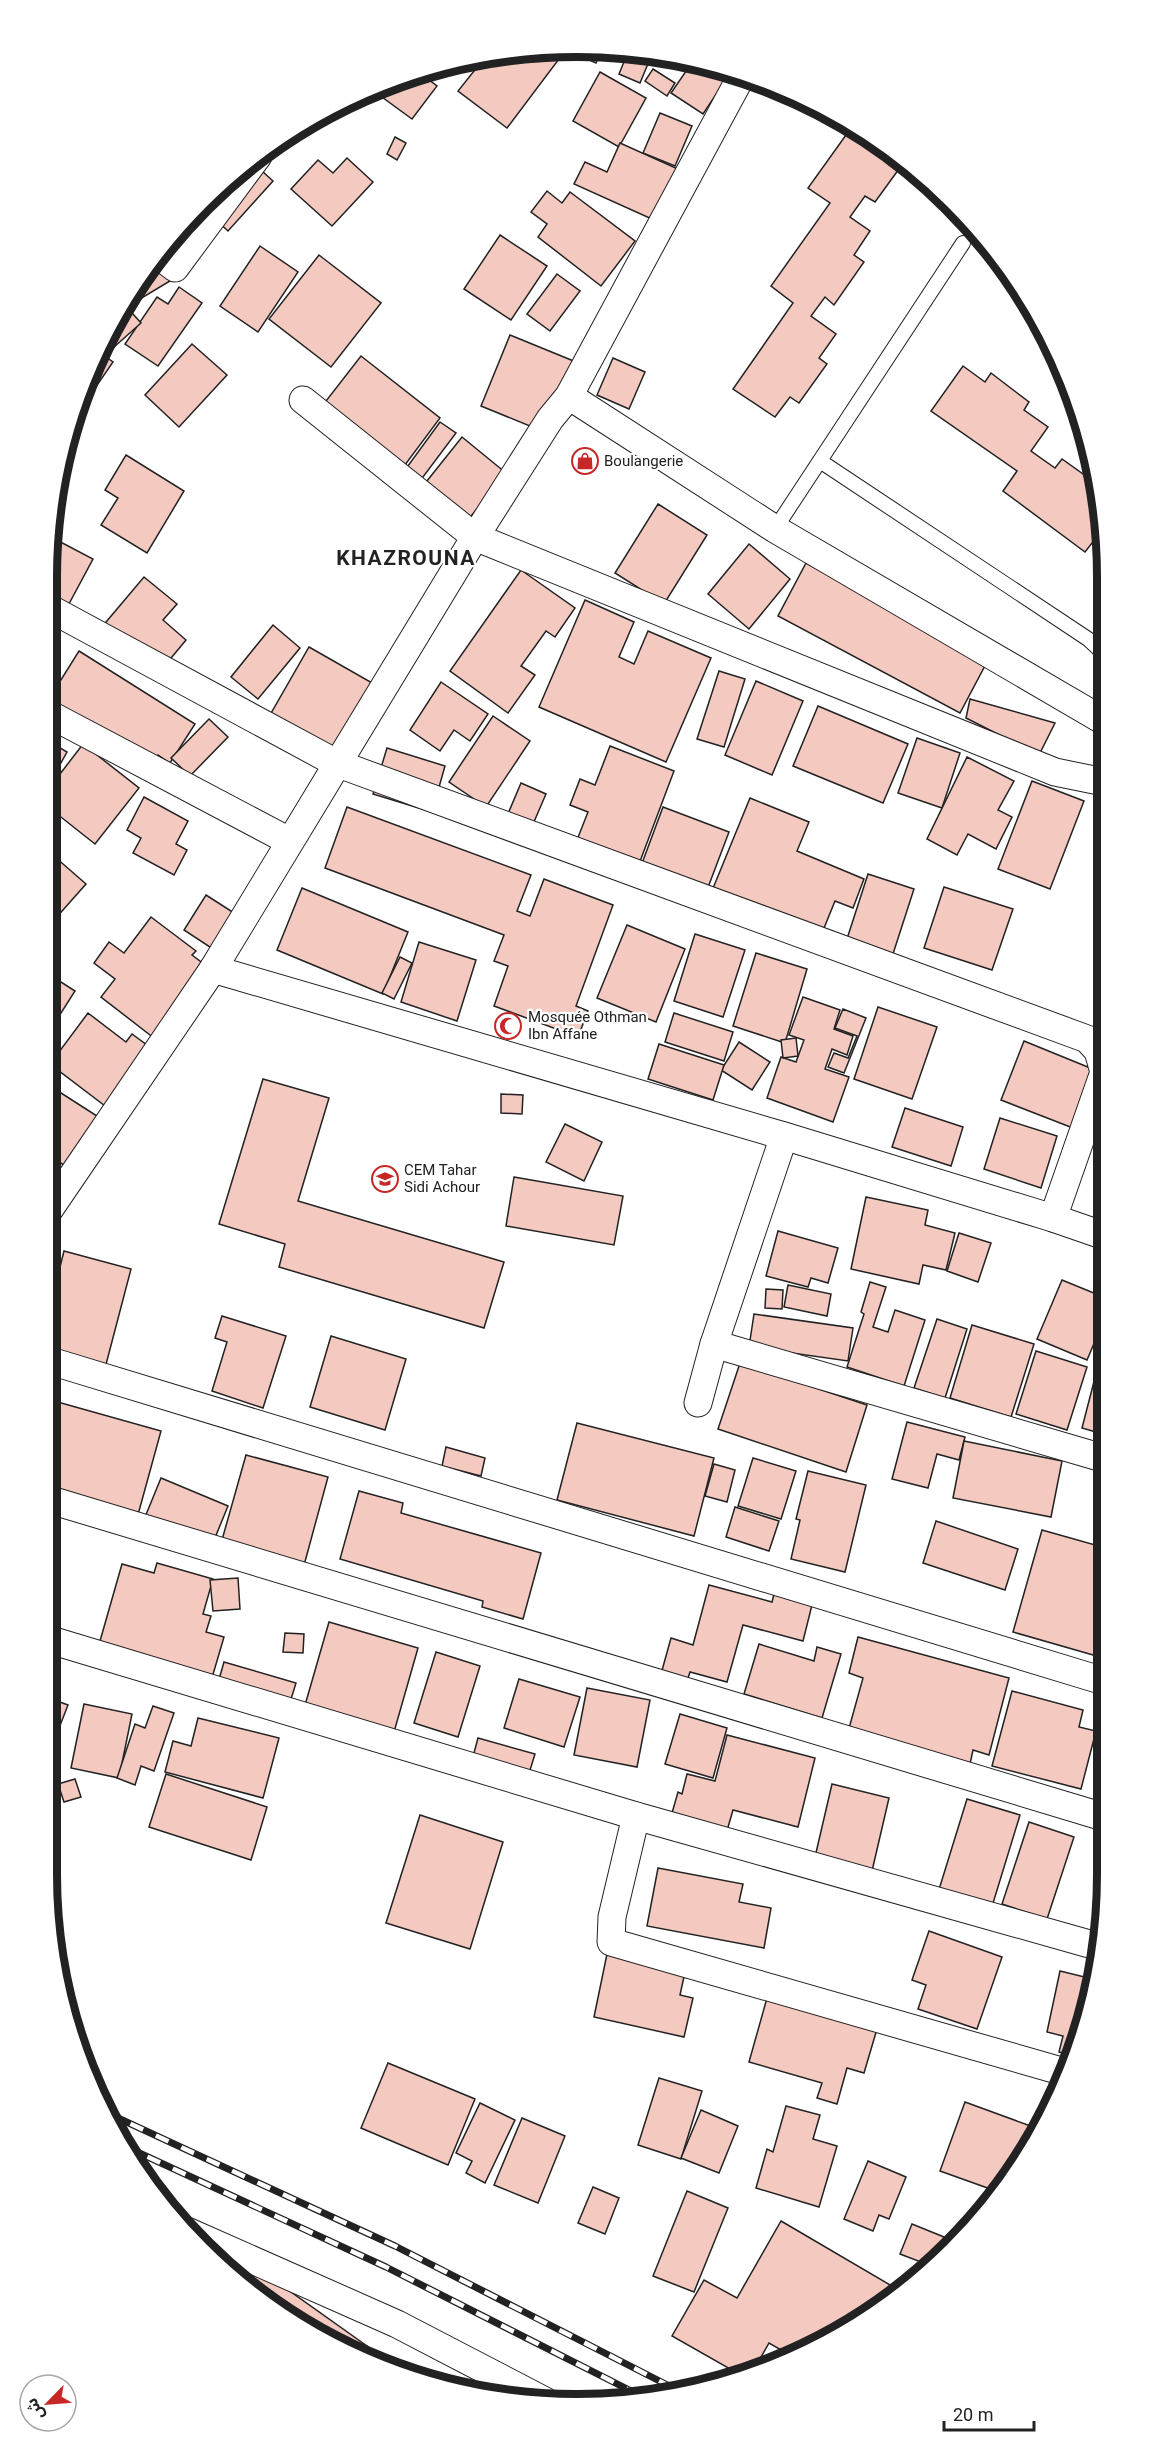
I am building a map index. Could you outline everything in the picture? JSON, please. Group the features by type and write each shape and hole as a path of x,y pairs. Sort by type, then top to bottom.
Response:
{"street":[{"path":"57,1197 213,969 475,537 550,419 569,396 738,83"},
{"path":"164,260 175,268 239,182"},
{"path":"569,396 775,529 1097,717"},
{"path":"303,400 475,537 1055,772 1097,781"},
{"path":"57,613 336,763 1087,1039 1097,1050"},
{"path":"57,719 289,841"},
{"path":"213,969 784,1136 1097,1233"},
{"path":"1053,1218 1097,1092"},
{"path":"698,1403 714,1344 784,1136"},
{"path":"714,1344 1097,1456"},
{"path":"57,1363 1097,1679"},
{"path":"57,1502 1097,1815"},
{"path":"57,1642 636,1816 1092,1945"},
{"path":"636,1816 612,1917 611,1942 1058,2070"},
{"path":"207,2240 397,2324 527,2392"}],"lane":[{"path":"775,529 963,243"},
{"path":"820,461 1088,639 1097,647"}],"building":[{"path":"583,57 598,58 596,63"},
{"path":"559,59 507,128 458,91 477,67 509,61"},
{"path":"625,59 649,62 640,83 619,74"},
{"path":"653,69 675,83 667,96 645,81"},
{"path":"687,69 726,79 703,114 671,93"},
{"path":"600,72 646,98 619,147 573,121"},
{"path":"428,79 437,86 412,119 381,96"},
{"path":"660,113 692,126 675,166 643,153"},
{"path":"847,133 899,168 875,202 865,196 850,217 870,231 854,255 864,262 834,305 825,297 811,316 836,334 819,358 827,364 799,403 790,397 775,417 733,389 793,303 771,286 830,203 808,188"},
{"path":"395,137 406,143 397,160 387,154"},
{"path":"620,143 678,169 654,220 574,184 585,162 607,172"},
{"path":"347,158 373,182 332,226 291,189 318,160 333,173"},
{"path":"257,166 273,181 228,231 207,211"},
{"path":"547,191 562,203 570,192 635,241 601,286 538,237 547,224 531,212"},
{"path":"206,212 209,214 177,252 173,249"},
{"path":"500,235 547,266 511,320 464,289"},
{"path":"260,246 298,272 258,332 220,306"},
{"path":"319,255 381,303 331,367 269,319"},
{"path":"160,265 170,281 139,297"},
{"path":"557,274 580,291 550,331 527,314"},
{"path":"179,287 202,303 158,366 125,344 157,297 168,304"},
{"path":"131,311 141,323 109,352"},
{"path":"510,335 576,362 547,433 481,406"},
{"path":"192,344 227,375 179,427 145,395"},
{"path":"361,356 440,418 399,473 319,410"},
{"path":"106,357 113,362 91,394"},
{"path":"613,358 645,372 629,409 597,395"},
{"path":"963,366 985,382 991,373 1029,402 1024,410 1048,427 1031,451 1055,468 1062,459 1087,477 1096,538 1085,552 1003,491 1017,471 931,411"},
{"path":"440,422 456,433 417,485 402,474"},
{"path":"462,437 506,473 459,531 415,496"},
{"path":"126,455 184,491 147,553 101,525 118,498 105,490"},
{"path":"658,504 707,535 664,604 615,573"},
{"path":"58,541 93,559 63,615 57,612"},
{"path":"749,544 790,579 749,629 708,594"},
{"path":"806,563 988,660 960,713 778,616"},
{"path":"521,570 575,608 555,637 546,631 521,666 535,675 508,713 450,671"},
{"path":"144,577 177,604 163,620 186,640 157,675 101,628"},
{"path":"585,600 634,622 619,657 634,664 648,631 711,658 666,762 539,707"},
{"path":"273,625 300,648 258,699 231,677"},
{"path":"309,647 381,688 337,764 266,722"},
{"path":"79,651 195,724 170,763 158,755 148,771 57,709 57,686"},
{"path":"719,671 745,679 724,747 697,739"},
{"path":"756,681 803,701 772,775 725,755"},
{"path":"441,682 488,714 470,741 454,730 440,751 410,730"},
{"path":"970,699 1055,723 1039,755 966,718"},
{"path":"818,706 908,744 883,803 793,766"},
{"path":"493,716 530,741 486,807 449,782"},
{"path":"209,719 228,737 190,776 171,758"},
{"path":"917,738 960,753 942,808 898,793"},
{"path":"83,744 139,788 95,844 57,814 57,778"},
{"path":"57,746 67,752 57,770"},
{"path":"610,746 674,771 639,864 577,840 588,812 570,805 580,779 595,785"},
{"path":"387,748 445,766 432,812 373,794"},
{"path":"967,757 1014,781 998,810 1012,817 996,849 968,834 957,855 927,839"},
{"path":"1032,781 1084,801 1050,889 998,869"},
{"path":"521,783 546,794 524,845 499,835"},
{"path":"144,797 188,821 176,844 187,850 174,875 133,853 141,838 127,830"},
{"path":"750,798 809,822 797,851 864,879 853,908 835,901 820,938 709,898"},
{"path":"347,807 531,875 517,911 530,916 544,879 613,905 576,1006 588,1011 578,1037 494,1006 508,966 494,961 504,935 325,868"},
{"path":"663,807 729,832 707,890 641,866"},
{"path":"57,859 86,884 57,917"},
{"path":"868,874 914,889 891,960 845,945"},
{"path":"944,887 1013,909 992,970 924,948"},
{"path":"302,888 408,932 383,994 277,950"},
{"path":"206,895 245,920 222,955 184,930"},
{"path":"151,917 196,951 192,955 213,971 159,1042 101,997 115,979 94,963 109,942 124,953"},
{"path":"627,925 685,949 656,1022 597,998"},
{"path":"695,934 745,950 723,1017 674,1001"},
{"path":"419,942 476,960 457,1021 401,1002"},
{"path":"756,953 807,969 785,1043 733,1026"},
{"path":"400,957 412,963 394,999 382,993"},
{"path":"57,979 75,991 57,1019"},
{"path":"803,997 840,1010 834,1029 853,1036 847,1055 832,1049 825,1069 849,1077 833,1122 767,1098 781,1057 796,1062 804,1040 789,1035"},
{"path":"878,1007 937,1027 912,1099 854,1079"},
{"path":"843,1009 866,1018 844,1073 828,1067 834,1053 848,1058 857,1036 835,1028"},
{"path":"88,1013 126,1042 132,1034 155,1051 113,1112 57,1069 57,1055"},
{"path":"674,1013 733,1032 724,1061 665,1042"},
{"path":"796,1038 798,1056 783,1058 781,1040"},
{"path":"1024,1041 1097,1071 1097,1080 1078,1130 1001,1100"},
{"path":"739,1042 770,1062 752,1090 721,1070"},
{"path":"659,1044 724,1065 713,1100 648,1079"},
{"path":"263,1079 329,1098 298,1201 504,1262 484,1328 279,1267 285,1244 219,1224"},
{"path":"57,1090 111,1125 79,1175 57,1161"},
{"path":"501,1094 523,1095 522,1114 501,1113"},
{"path":"905,1108 963,1127 951,1166 892,1147"},
{"path":"1000,1118 1057,1136 1041,1188 984,1169"},
{"path":"565,1124 602,1142 584,1181 546,1162"},
{"path":"514,1177 623,1196 614,1245 506,1226"},
{"path":"57,1187 63,1194 57,1198"},
{"path":"866,1197 928,1210 925,1225 955,1233 946,1270 923,1265 919,1284 851,1269"},
{"path":"778,1231 838,1248 828,1283 811,1278 808,1287 766,1276"},
{"path":"959,1233 991,1243 978,1282 947,1271"},
{"path":"64,1251 131,1269 104,1372 57,1360 57,1279"},
{"path":"1062,1280 1097,1294 1097,1336 1087,1360 1037,1339"},
{"path":"870,1282 886,1287 873,1327 888,1332 895,1310 925,1320 904,1386 847,1367 864,1314 861,1312"},
{"path":"788,1285 831,1294 827,1316 784,1307"},
{"path":"766,1289 783,1290 782,1309 765,1308"},
{"path":"754,1314 853,1328 848,1361 749,1347"},
{"path":"222,1316 286,1336 263,1408 212,1391 227,1342 215,1338"},
{"path":"937,1319 967,1329 945,1398 914,1388"},
{"path":"972,1325 1034,1344 1011,1417 950,1398"},
{"path":"331,1336 406,1359 385,1430 310,1407"},
{"path":"1036,1351 1087,1367 1067,1430 1016,1414"},
{"path":"740,1363 867,1405 846,1472 718,1429"},
{"path":"1097,1370 1097,1432 1082,1428"},
{"path":"57,1402 161,1431 136,1522 57,1500"},
{"path":"907,1422 965,1437 959,1460 937,1454 928,1488 892,1479"},
{"path":"577,1423 714,1458 694,1536 557,1500"},
{"path":"964,1441 1062,1461 1051,1517 953,1498"},
{"path":"446,1447 485,1458 481,1476 442,1466"},
{"path":"246,1455 328,1477 303,1569 220,1547"},
{"path":"753,1458 796,1471 781,1519 738,1506"},
{"path":"714,1464 735,1470 727,1502 705,1496"},
{"path":"808,1471 866,1485 845,1572 791,1559 800,1520 796,1519"},
{"path":"161,1478 228,1506 210,1550 143,1522"},
{"path":"359,1491 403,1503 401,1513 541,1553 523,1619 482,1607 483,1601 340,1559"},
{"path":"735,1507 779,1521 769,1551 726,1537"},
{"path":"936,1521 1018,1549 1005,1590 923,1563"},
{"path":"1042,1530 1097,1545 1097,1656 1013,1632"},
{"path":"157,1563 213,1579 203,1614 211,1616 206,1632 224,1637 209,1688 96,1655 122,1564 154,1573"},
{"path":"238,1578 240,1609 213,1611 210,1580"},
{"path":"709,1585 772,1602 774,1594 812,1605 803,1641 743,1625 727,1682 690,1672 687,1681 661,1674 671,1638 693,1645"},
{"path":"329,1622 418,1648 390,1746 301,1719"},
{"path":"285,1633 304,1634 303,1653 283,1652"},
{"path":"858,1637 1009,1678 989,1755 973,1750 970,1764 848,1732 863,1678 849,1673"},
{"path":"759,1644 814,1661 817,1647 841,1654 822,1718 744,1694"},
{"path":"436,1652 480,1666 458,1737 414,1723"},
{"path":"224,1662 296,1683 287,1712 216,1690"},
{"path":"519,1679 580,1697 564,1747 504,1728"},
{"path":"587,1688 650,1700 637,1767 574,1755"},
{"path":"1012,1691 1083,1710 1079,1727 1096,1731 1081,1789 992,1766"},
{"path":"57,1701 68,1705 57,1733"},
{"path":"84,1704 132,1714 119,1778 71,1768"},
{"path":"153,1706 174,1713 154,1771 141,1766 135,1785 117,1778 135,1724 145,1728"},
{"path":"680,1714 727,1728 713,1778 665,1764"},
{"path":"198,1718 279,1738 263,1798 165,1772 173,1741 191,1746"},
{"path":"727,1735 815,1758 798,1827 733,1810 726,1834 670,1820 678,1792 682,1794 687,1774 715,1781"},
{"path":"478,1738 535,1754 527,1780 471,1764"},
{"path":"166,1774 267,1807 251,1860 149,1827"},
{"path":"75,1779 81,1797 64,1802 58,1784"},
{"path":"832,1784 889,1798 872,1871 815,1857"},
{"path":"967,1799 1020,1815 990,1913 937,1896"},
{"path":"420,1815 503,1842 470,1949 386,1923"},
{"path":"1029,1822 1074,1837 1047,1919 1002,1904"},
{"path":"658,1868 743,1884 739,1902 771,1908 764,1948 647,1926"},
{"path":"929,1931 1002,1957 977,2029 918,2009 926,1985 912,1980"},
{"path":"607,1954 685,1972 680,1995 693,1998 684,2037 594,2017"},
{"path":"1060,1971 1086,1977 1064,2053 1059,2052 1063,2036 1047,2032"},
{"path":"767,1998 877,2029 864,2073 847,2068 837,2104 817,2098 822,2083 749,2062"},
{"path":"388,2063 475,2099 448,2165 361,2128"},
{"path":"659,2078 702,2091 681,2159 638,2145"},
{"path":"965,2102 1031,2126 991,2189 940,2171"},
{"path":"480,2103 515,2120 485,2183 466,2173 472,2161 456,2153"},
{"path":"786,2106 820,2115 813,2139 837,2146 819,2207 756,2188 767,2149 773,2152"},
{"path":"701,2110 738,2126 719,2173 681,2158"},
{"path":"522,2118 565,2136 538,2203 494,2185"},
{"path":"868,2161 906,2177 889,2219 879,2215 873,2231 844,2219"},
{"path":"593,2187 619,2198 605,2234 578,2223"},
{"path":"687,2191 728,2208 694,2292 653,2276"},
{"path":"781,2221 894,2287 837,2324 807,2340 783,2351 769,2343 759,2360 732,2370 672,2336 704,2280 737,2298"},
{"path":"912,2224 944,2237 941,2246 923,2263 900,2254"},
{"path":"246,2260 379,2354 317,2324 260,2287 239,2269"}],"railway":[{"path":"119,2118 395,2246 669,2386"},
{"path":"139,2153 386,2267 632,2391"}],"place":[{"name":"Boulangerie","path":"585,461"},
{"name":"Mosquée Othman Ibn Affane","path":"508,1026"},
{"name":"CEM Tahar Sidi Achour","path":"385,1179"}],"district":[{"name":"KHAZROUNA","path":"406,558"}]}
